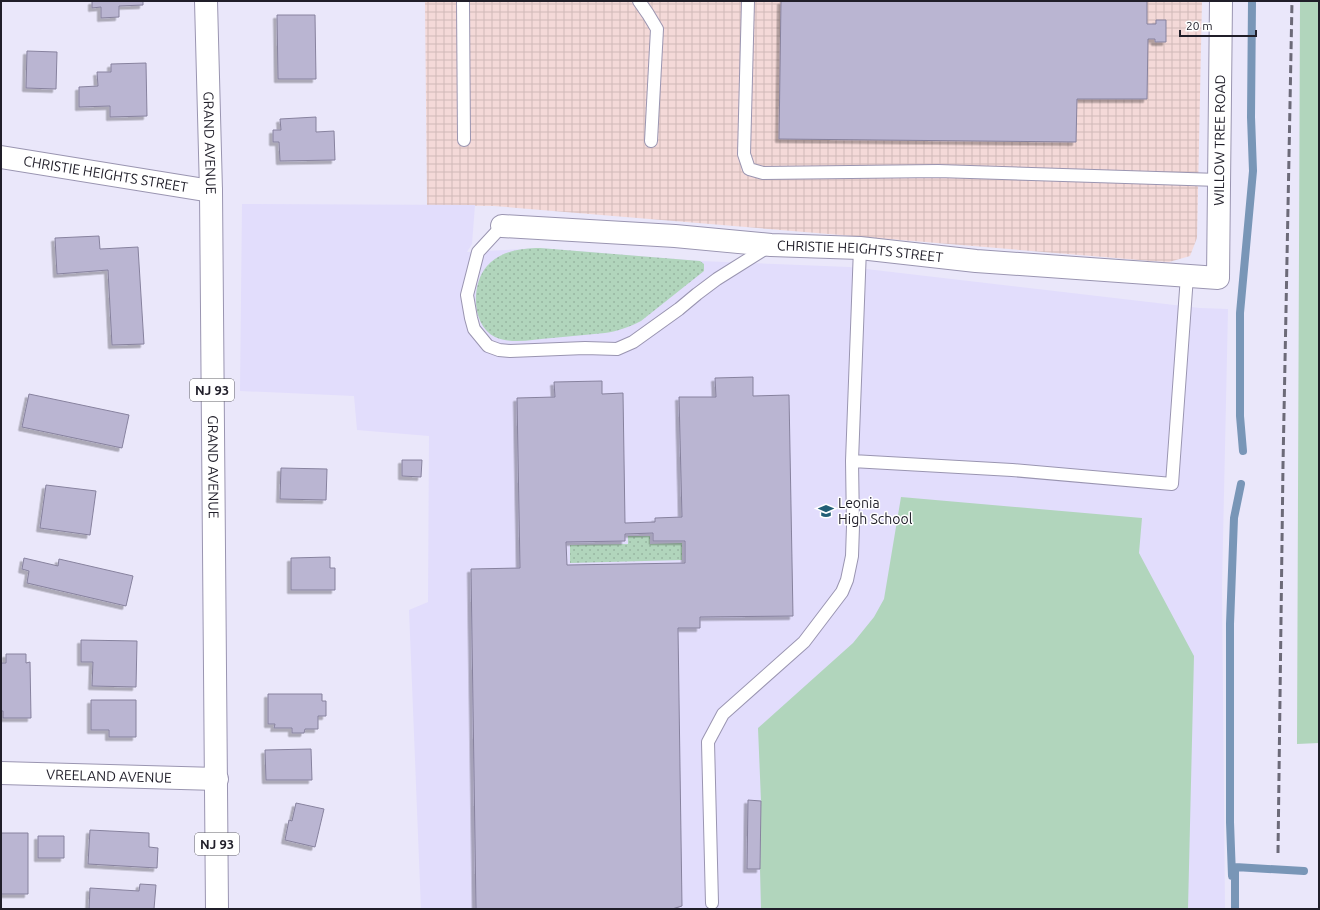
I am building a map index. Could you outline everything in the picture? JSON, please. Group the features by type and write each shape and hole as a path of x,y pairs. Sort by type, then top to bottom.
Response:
{"street":[{"name":"GRAND AVENUE","path":"206,1 210,191 217,779 217,909"},
{"name":"WILLOW TREE ROAD","path":"1218,278 1221,1"},
{"name":"CHRISTIE HEIGHTS STREET","path":"1,157 210,191"},
{"name":"CHRISTIE HEIGHTS STREET","path":"502,226 675,236 771,245 860,248 976,261 1218,278"},
{"name":"VREELAND AVENUE","path":"1,773 217,779"}],"lane":[{"path":"463,1 464,140"},
{"path":"639,1 657,29 651,141"},
{"path":"748,1 744,154 749,169 763,173 938,171 1219,180"},
{"path":"502,226 478,252 468,295 474,329 488,346 499,350 510,351 586,348 617,349 633,342 679,310 696,294 717,279 771,245"},
{"path":"712,903 708,742 723,714 804,642 842,592 847,580 852,556 854,526 852,461 860,248"},
{"path":"852,461 1012,470 1172,484 1187,276"}],"shaded area":[{"path":"425,1 1202,1 1197,238 1190,256 1169,262 494,206 427,205"},
{"name":"Leonia High School","path":"242,204 475,205 472,244 467,252 540,248 700,261 849,267 1200,308 1228,309 1222,586 1225,909 421,909 409,610 428,602 429,436 357,430 354,396 240,391"}],"green space":[{"path":"1300,1 1319,1 1319,743 1297,744"},
{"path":"540,248 700,261 704,264 704,271 641,321 619,330 605,333 523,341 509,341 495,337 487,331 481,323 478,314 476,293 482,274 487,266 498,257 512,251"},
{"path":"901,497 1142,518 1139,553 1194,656 1188,909 761,909 761,801 758,728 853,643 874,617 884,599"},
{"path":"628,536 650,536 650,544 682,543 682,560 570,563 570,545 628,544"}],"building":[{"path":"92,1 143,1 143,5 119,6 119,17 101,18 101,7 92,8"},
{"path":"781,1 1147,1 1147,24 1156,24 1156,20 1166,20 1166,42 1155,42 1155,39 1148,39 1147,99 1077,99 1076,142 779,139"},
{"path":"277,15 315,15 316,79 278,79"},
{"path":"27,51 57,52 56,89 26,88"},
{"path":"146,63 147,116 110,117 110,106 79,107 79,87 98,86 97,72 111,72 111,64"},
{"path":"316,117 316,132 334,131 335,160 280,161 279,142 273,142 273,130 281,130 280,119"},
{"path":"99,236 100,249 138,247 144,344 112,345 108,270 57,274 55,238"},
{"path":"753,377 753,396 789,395 793,616 700,617 700,628 678,628 682,906 672,909 476,909 471,569 520,568 517,398 555,397 554,382 602,381 602,394 623,393 625,523 655,522 655,518 682,517 679,397 716,397 715,378","holes":["653,533 653,541 685,541 685,563 567,565 566,542 625,541 625,534"]},
{"path":"29,394 129,415 122,448 22,427"},
{"path":"402,460 422,460 421,477 402,476"},
{"path":"281,468 327,469 326,500 280,499"},
{"path":"46,485 96,491 90,535 40,528"},
{"path":"330,557 330,568 335,568 335,590 291,590 291,558"},
{"path":"24,558 58,566 59,559 133,576 126,606 27,583 29,571 22,569"},
{"path":"81,640 137,641 136,687 92,686 93,662 81,662"},
{"path":"6,654 26,654 26,663 30,662 31,718 3,718 3,711 1,711 1,663 6,663"},
{"path":"268,694 322,694 322,701 326,701 326,716 318,716 318,729 305,729 304,733 292,733 292,728 274,728 275,724 268,724"},
{"path":"91,700 136,700 136,737 109,737 109,730 91,730"},
{"path":"311,749 312,780 266,780 265,750"},
{"path":"748,800 761,801 760,869 747,869"},
{"path":"296,803 324,809 315,847 285,840 289,820 292,821"},
{"path":"90,830 149,833 149,847 158,848 157,868 88,864"},
{"path":"1,833 28,833 28,894 1,894"},
{"path":"38,836 64,836 64,858 38,858"},
{"path":"140,884 156,885 154,909 89,909 90,888 139,891"}],"waterway":[{"path":"1243,451 1240,416 1240,313 1253,171 1251,117 1252,1"},
{"path":"1235,909 1235,867 1232,876 1230,822 1230,624 1234,518 1241,484"},
{"path":"1235,867 1304,871"}],"railway":[{"path":"1278,853 1283,465 1292,1"}],"place":[{"name":"Leonia High School","path":"826,511"}]}
